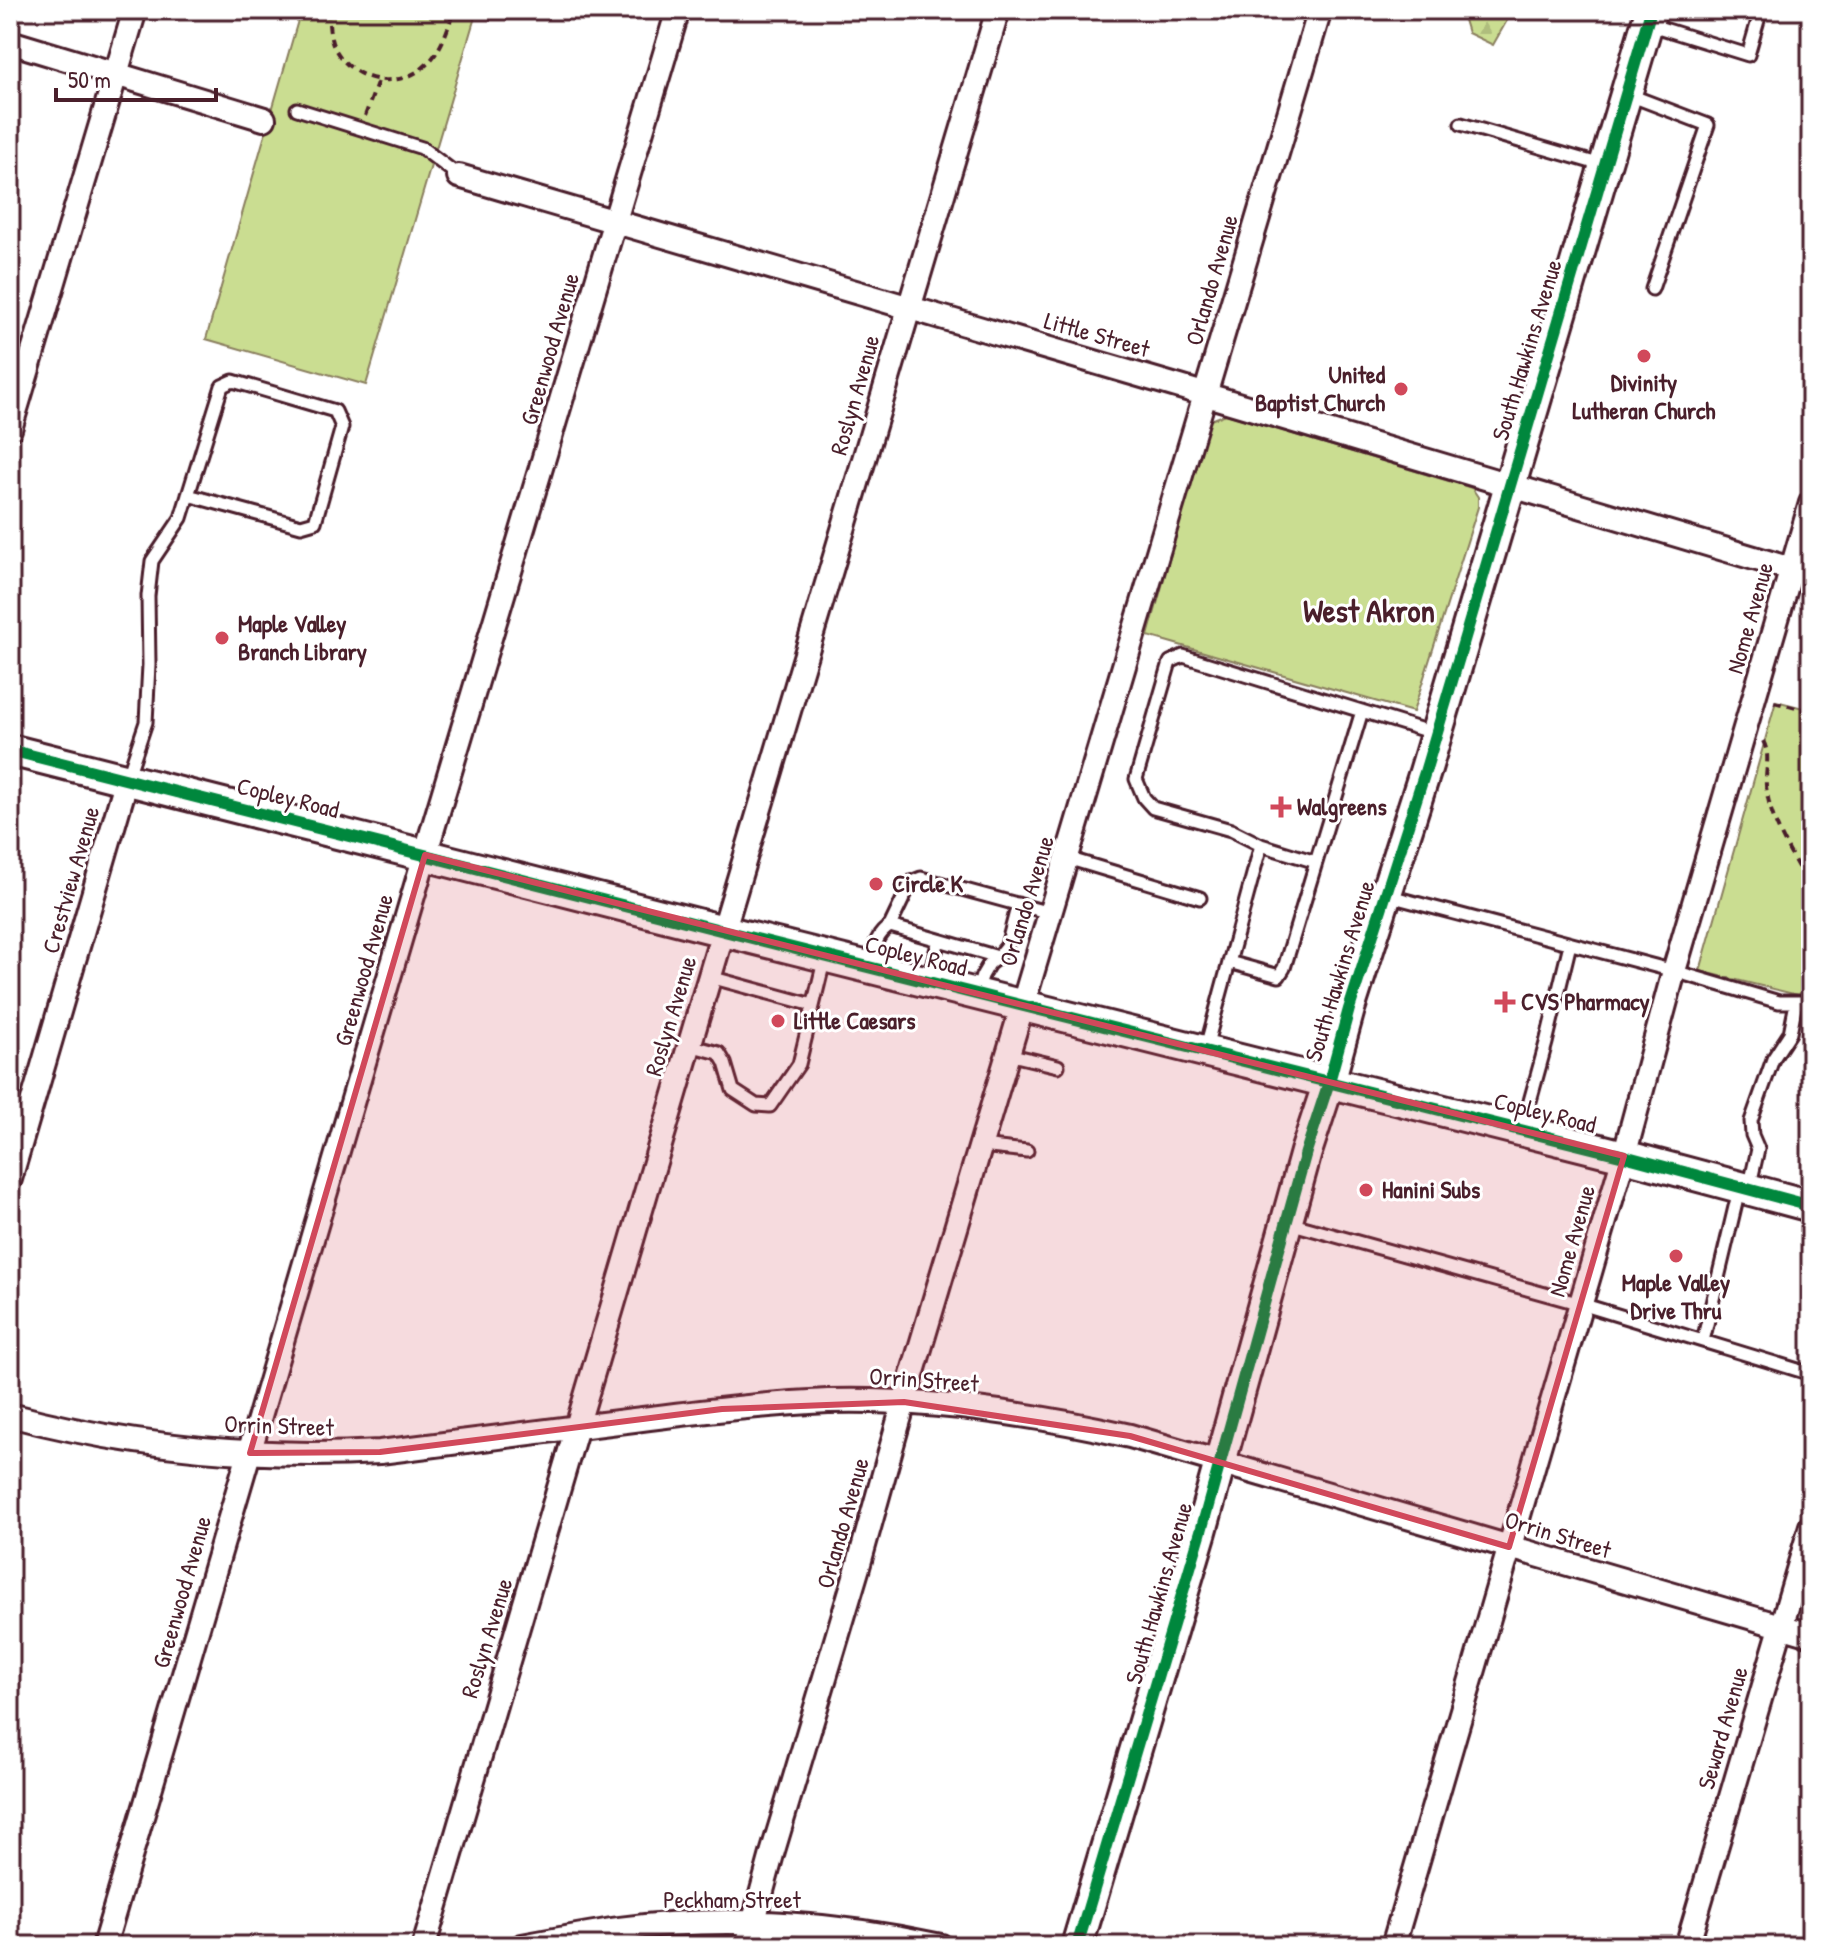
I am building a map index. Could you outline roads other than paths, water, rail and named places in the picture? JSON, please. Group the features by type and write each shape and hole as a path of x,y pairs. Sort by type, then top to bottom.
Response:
{"main road":[{"name":"South Hawkins Avenue","path":"1077,1946 1201,1531 1306,1152 1436,734 1649,17"},
{"name":"Copley Road","path":"10,750 1624,1156 1811,1206"}],"street":[{"path":"10,429 135,10"},
{"name":"Greenwood Avenue","path":"104,1946 678,10"},
{"name":"Roslyn Avenue","path":"424,1946 998,10"},
{"name":"Orlando Avenue","path":"747,1946 904,1402 1320,10"},
{"path":"10,42 264,119"},
{"name":"Little Street","path":"459,176 1801,573"},
{"name":"Nome Avenue","path":"1393,1946 1624,1156 1674,971 1801,573 1811,503"},
{"name":"Crestview Avenue","path":"10,1179 127,779"},
{"name":"Orrin Street","path":"10,1415 107,1437 173,1446 250,1453 327,1455 380,1452 722,1409 828,1401 904,1402 982,1410 1097,1429 1219,1461 1811,1635"},
{"name":"Seward Avenue","path":"1687,1946 1811,1526"},
{"name":"Peckham Street","path":"522,1946 619,1929 754,1922 844,1929 941,1946"}],"lane":[{"path":"1649,17 1748,55 1761,10"},
{"path":"1627,93 1708,125 1652,289"},
{"path":"297,109 422,148 459,176"},
{"path":"1461,124 1605,166"},
{"path":"127,779 146,722 148,596 152,561 181,518 188,495 222,386 233,381 335,411 342,427 315,522 301,526 188,495"},
{"path":"1316,862 1261,845 1231,830 1153,808 1144,798 1136,779 1170,662 1183,656 1436,734"},
{"path":"1229,962 1279,976 1284,968 1362,711"},
{"path":"1205,1051 1261,845"},
{"path":"1067,858 1200,898"},
{"path":"869,967 877,938 890,926 911,882 921,878 1050,913"},
{"path":"1385,895 1674,971 1758,997 1779,1002 1811,1002"},
{"path":"977,994 989,964 1007,946 1018,904"},
{"path":"890,926 998,957"},
{"path":"927,982 939,940"},
{"path":"1522,1131 1570,944"},
{"path":"689,1045 719,1053 733,1090 756,1105 770,1106 799,1064 826,956"},
{"path":"710,977 813,1005"},
{"path":"1703,1341 1744,1188 1758,1149 1752,1135 1751,1121 1773,1059 1790,1033 1796,1003"},
{"path":"1008,1054 1058,1066"},
{"path":"981,1146 1027,1151"},
{"path":"1287,1222 1581,1304 1811,1374"}],"place":[{"name":"Divinity Lutheran Church","path":"1644,356"},
{"name":"United Baptist Church","path":"1401,389"},
{"name":"Maple Valley Branch Library","path":"222,638"},
{"name":"Walgreens","path":"1281,807"},
{"name":"Circle K","path":"876,884"},
{"name":"CVS Pharmacy","path":"1505,1002"},
{"name":"Little Caesars","path":"778,1021"},
{"name":"Hanini Subs","path":"1366,1190"},
{"name":"Maple Valley Drive Thru","path":"1676,1256"}],"district":[{"name":"West Akron","path":"1369,611"}]}
